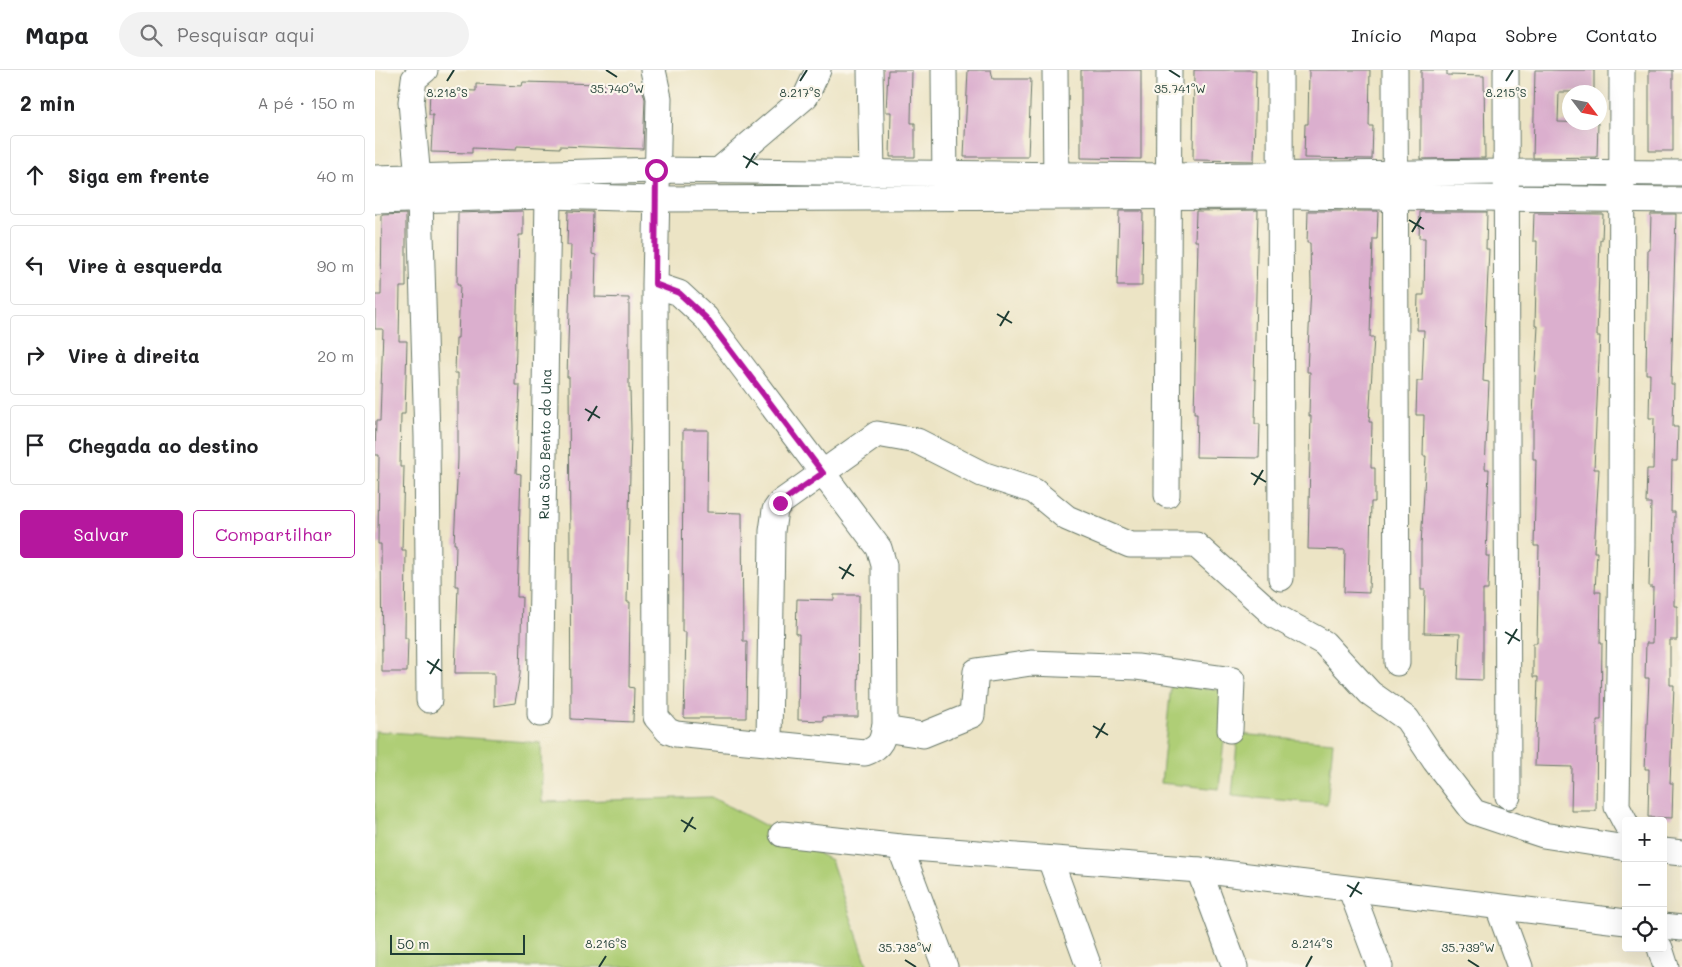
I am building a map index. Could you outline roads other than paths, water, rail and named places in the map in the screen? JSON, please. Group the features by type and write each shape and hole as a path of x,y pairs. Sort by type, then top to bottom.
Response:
{"street":[{"path":"425,70 414,79 411,102 419,188 427,437 429,700"},
{"path":"653,70 659,98 655,284 656,717 668,731 676,734 865,753 880,746 884,729 884,565 879,548 706,318 679,293 655,284"},
{"path":"718,171 806,96 818,70"},
{"path":"870,70 872,173"},
{"path":"944,70 945,186"},
{"path":"1055,70 1056,186"},
{"path":"1167,495 1169,70"},
{"path":"1281,70 1281,578"},
{"path":"1395,70 1397,663"},
{"path":"1506,70 1508,796"},
{"path":"1622,70 1617,807 1622,817"},
{"path":"375,178 419,188 547,185 656,170 872,173 945,186"},
{"path":"1395,186 1505,172 1682,173"},
{"path":"547,185 657,199 945,186 1395,186 1506,198 1682,200"},
{"name":"Rua São Bento do Una","path":"540,714 547,185"},
{"path":"375,201 419,188"},
{"path":"769,742 773,519 775,510 780,503 877,434 917,440 982,474 1034,491 1067,518 1130,545 1197,545 1275,616 1324,643 1370,693 1407,719 1435,761 1474,812 1543,835 1622,847"},
{"path":"884,729 923,734 972,715 976,671 1031,663 1137,668 1232,680 1230,730"},
{"path":"782,834 900,847 1050,860 1199,870 1622,922"},
{"path":"1667,838 1682,839"},
{"path":"900,847 945,967"},
{"path":"1667,851 1682,853"},
{"path":"1050,860 1089,967"},
{"path":"1199,870 1235,967"},
{"path":"1351,890 1379,967"},
{"path":"1498,907 1520,967"},
{"path":"1667,926 1682,928"},
{"path":"1661,952 1666,967"}]}
